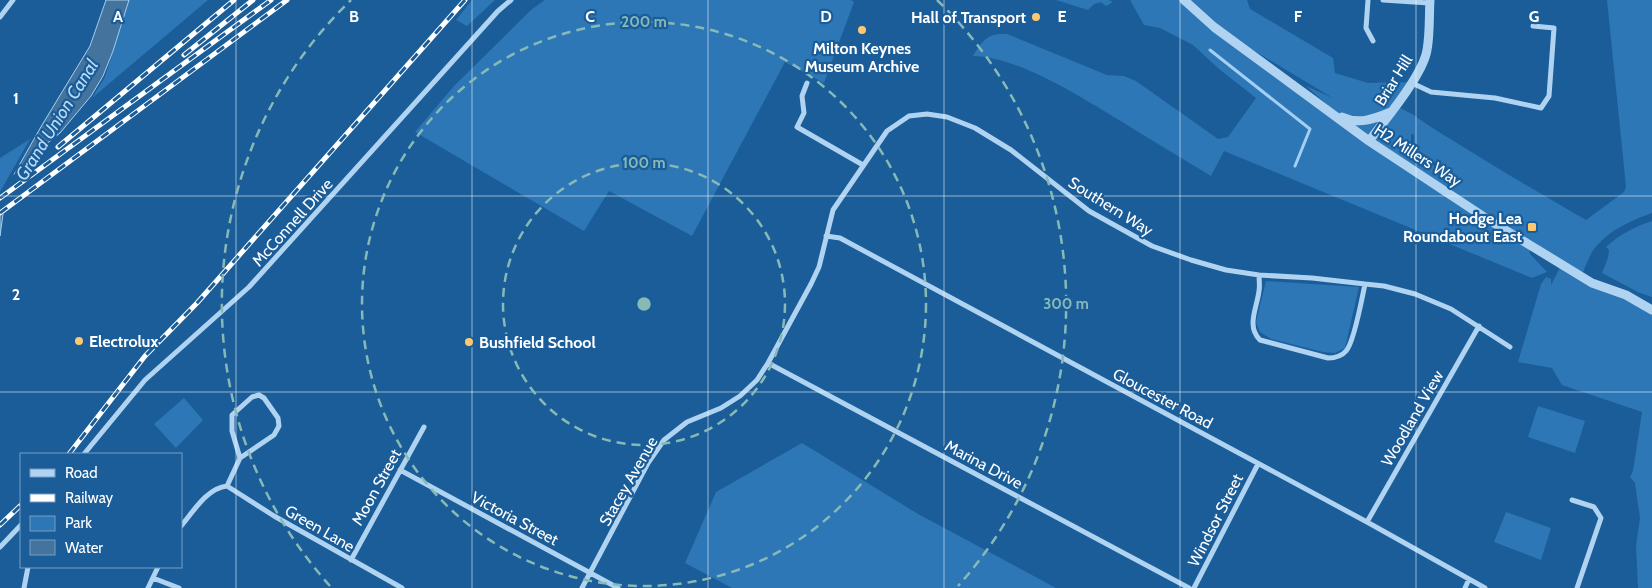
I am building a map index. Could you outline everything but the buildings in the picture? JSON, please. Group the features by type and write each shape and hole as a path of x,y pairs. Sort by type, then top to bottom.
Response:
{"street":[{"path":"0,17 13,0"},
{"name":"McConnell Drive","path":"85,453 145,380 249,287 491,18 511,0"},
{"name":"H2 Millers Way","path":"1184,0 1214,27 1369,141 1484,217 1592,283 1626,295 1652,310"},
{"path":"1368,0 1366,28 1373,41"},
{"path":"1383,0 1430,2"},
{"name":"Briar Hill","path":"1369,141 1392,111 1421,67 1427,51 1430,2"},
{"path":"1411,82 1431,92 1494,98 1541,108 1548,96 1554,28 1533,26"},
{"path":"807,83 802,96 804,112 797,128 863,165"},
{"path":"1321,107 1351,121 1368,121 1392,111"},
{"name":"Southern Way","path":"826,236 832,210 887,132 909,116 927,114 947,117 975,128 1011,150 1089,211 1152,246 1226,270 1259,275 1312,278 1384,286 1415,294 1451,310 1510,347"},
{"name":"Stacey Avenue","path":"582,588 648,463 664,440 687,422 721,408 740,396 757,380 768,364 811,284 819,267 826,236"},
{"name":"Gloucester Road","path":"826,236 840,238 1367,522 1485,588"},
{"path":"1259,275 1259,290 1252,321 1256,336 1260,340 1328,358 1335,358 1341,355 1350,346 1365,284"},
{"name":"Woodland View","path":"1367,522 1479,326"},
{"name":"Marina Drive","path":"768,364 1189,588"},
{"path":"182,525 214,489 227,486 240,458 274,435 279,426 278,418 264,398 259,395 252,397 232,415 232,431 240,458"},
{"name":"Moon Street","path":"351,560 424,427"},
{"name":"Windsor Street","path":"1194,588 1258,464"},
{"name":"Victoria Street","path":"400,470 618,588"},
{"name":"Green Lane","path":"227,486 274,516 402,588"},
{"path":"1572,500 1594,507 1600,518 1577,588"},
{"path":"0,547 20,527"},
{"path":"24,588 28,568"},
{"path":"148,588 158,568"},
{"path":"153,578 179,588"},
{"path":"1465,588 1469,579"}],"green space":[{"path":"129,0 208,0 92,98 105,77"},
{"path":"472,0 495,0 467,26 456,20"},
{"path":"545,0 851,0 854,2 824,83 785,62 692,236 609,191 584,231 415,132 454,86 532,9"},
{"path":"1056,0 1109,0 1113,2 1106,6 1101,2 1094,4 1088,10"},
{"path":"1130,0 1247,0 1250,9 1333,58 1335,73 1368,83 1411,82 1396,106 1586,220 1624,192 1626,187 1607,0 1652,0 1652,213 1628,223 1606,236 1592,252 1582,274 1652,310 1652,588 1638,588 1636,546 1640,518 1635,483 1630,477 1633,471 1642,412 1562,385 1552,368 1518,362 1541,284 1546,277 1551,279 1551,285 1562,264 1528,243 1530,254 1547,272 1532,278 1224,151 1211,176 1048,79 1010,63 973,56 990,36 1007,34 1107,75 1124,76 1136,81 1218,139 1228,137 1256,98 1219,69 1193,45 1160,28 1144,25","holes":["1221,31 1333,98 1306,86 1364,137","1411,134 1414,135 1416,149 1460,180 1458,183 1414,151 1411,144"]},
{"path":"30,139 0,192 0,158"},
{"path":"1652,221 1652,297 1640,293 1602,273 1608,258 1609,250 1606,247 1628,231"},
{"path":"1266,281 1359,287 1345,348 1335,353 1323,352 1271,339 1260,332 1256,322"},
{"path":"184,398 203,420 176,448 154,424"},
{"path":"1538,406 1585,421 1575,453 1528,437"},
{"path":"802,443 918,514 1056,588 732,588 685,563 716,492"},
{"path":"1506,512 1551,528 1541,560 1494,542"}],"water":[{"name":"Grand Union Canal","path":"106,0 129,0 103,76 91,96 60,133 45,145 3,214 0,236 0,199 90,46"}],"pier":[{"path":"43,153 9,210 0,216 0,194 9,178"}],"waterway":[{"path":"1210,50 1310,129 1295,166"}],"railway":[{"path":"58,147 234,0"},
{"path":"184,55 253,0"},
{"path":"0,198 271,0"},
{"path":"0,213 287,0"},
{"path":"70,453 145,356 197,303 465,0"},
{"path":"0,525 20,506"}],"place":[{"name":"Hall of Transport","path":"1036,17"},
{"name":"Milton Keynes Museum Archive","path":"862,30"},
{"name":"Hodge Lea Roundabout East","path":"1532,227"},
{"name":"Electrolux","path":"79,341"},
{"name":"Bushfield School","path":"469,342"}]}
